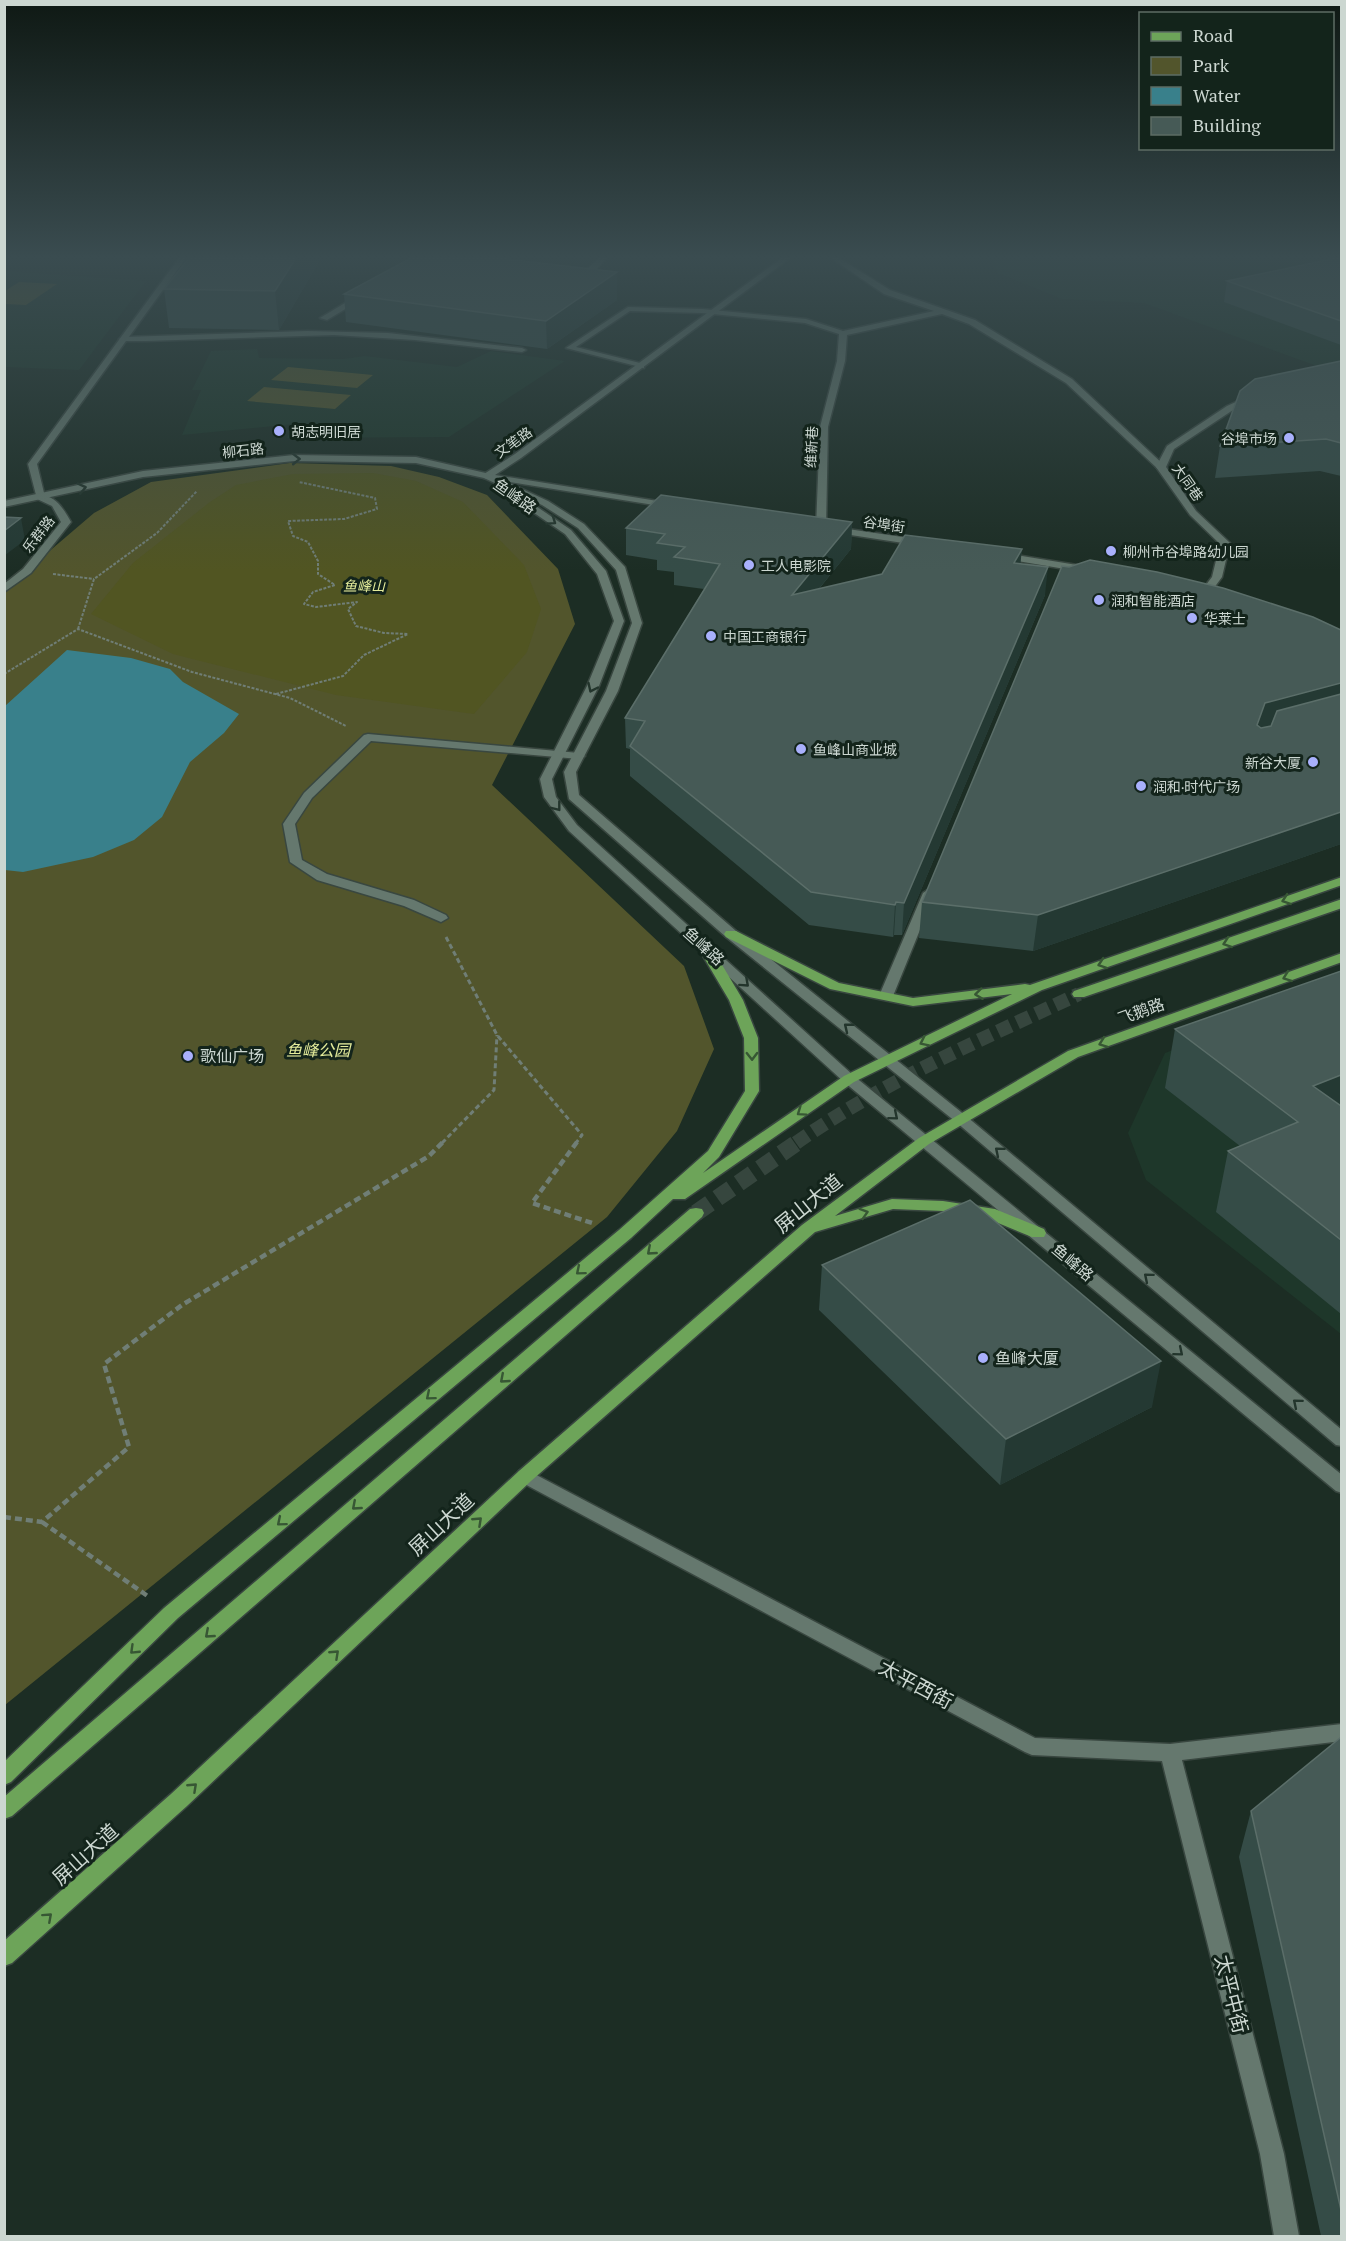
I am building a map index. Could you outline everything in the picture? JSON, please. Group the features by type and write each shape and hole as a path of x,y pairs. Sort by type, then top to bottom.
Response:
{"main road":[{"path":"625,1234 849,1078 1037,987 1341,881"},
{"path":"1079,994 1341,903"},
{"path":"732,934 835,986 913,1002 1037,987"},
{"path":"4,1776 171,1613 625,1234 714,1154 752,1091 751,1038 735,1000 704,946"},
{"name":"飞鹅路","path":"924,1141 1073,1054 1341,957"},
{"name":"屏山大道","path":"4,1956 179,1800 525,1476 808,1229 924,1141"},
{"path":"808,1229 892,1204 943,1206 989,1214 1038,1233"},
{"path":"4,1810 696,1213"}],"street":[{"path":"40,497 32,464 106,363"},
{"path":"628,363 641,366"},
{"name":"文笔路","path":"487,476 646,363"},
{"name":"维新巷","path":"821,528 824,427 841,363"},
{"path":"1039,363 1069,381 1161,467"},
{"name":"大同巷","path":"1192,591 1209,596 1217,577 1226,543 1193,513 1161,467 1170,448 1230,408 1258,396"},
{"name":"柳石路","path":"4,504 142,474 294,458 416,460 487,476"},
{"path":"487,476 676,507"},
{"name":"鱼峰路","path":"487,476 568,532 602,573 619,621 593,686 546,779 550,797 573,828 849,1078 1341,1486"},
{"name":"鱼峰路","path":"487,476 545,503 581,526 621,569 636,623 612,691 570,772 573,796 597,820 703,906 732,934 962,1119 1341,1440"},
{"name":"柳石路","path":"4,497 40,497"},
{"name":"乐群路","path":"4,589 27,571 66,522 56,504 40,497"},
{"name":"谷埠街","path":"810,527 935,545"},
{"path":"990,554 1062,572 1100,572"},
{"path":"441,918 409,903 322,877 296,862 289,824 308,796 368,737 579,756"},
{"path":"886,996 932,886"},
{"name":"太平西街","path":"525,1476 1032,1746 1170,1753 1341,1732"},
{"name":"太平中街","path":"1170,1753 1272,2154 1287,2236"}],"path":[{"path":"257,461 256,472 375,498 377,508 344,519 288,521 293,536 308,542 318,561 318,574 335,585 313,592 304,604 316,607 357,602 348,609 356,626 384,633 408,634 364,655 343,676 276,694"},
{"path":"4,675 78,629 94,579 157,533 200,487"},
{"path":"27,571 94,579"},
{"path":"78,629 192,672 290,698 368,737"},
{"path":"441,918 447,941 497,1035 582,1135 532,1203 625,1234"},
{"path":"42,1522 129,1447 104,1364 182,1305 429,1156 494,1090 497,1035"},
{"path":"4,1517 42,1522 171,1613"}],"shaded area":[{"path":"5,363 85,363 79,370 5,367"},
{"path":"205,363 420,363 457,367 466,363 563,363 449,437 287,438 294,424 182,435 201,390 192,390"},
{"path":"1307,363 1341,363 1341,365 1325,369"},
{"path":"1341,989 1341,1334 1146,1180 1128,1133 1165,1053"}],"green space":[{"path":"288,367 373,375 357,388 271,380"},
{"path":"264,387 351,395 335,409 247,401"},
{"name":"鱼峰公园","path":"290,463 391,466 439,477 487,495 558,569 575,624 492,785 684,966 714,1049 677,1131 607,1217 5,1705 5,589 94,513 151,482"},
{"name":"鱼峰山","path":"373,473 416,481 463,502 524,565 541,609 527,652 474,714 336,695 173,654 91,614 133,563 210,502 236,485 293,474"}],"water":[{"path":"67,650 131,658 170,669 183,682 239,714 224,733 190,762 162,817 134,840 93,857 23,872 5,870 5,706"}],"building":[{"path":"1341,363 1341,443 1326,439 1220,446 1240,391 1255,379"},
{"name":"鱼峰山商业城","path":"661,495 852,522 792,595 882,574 905,535 1022,549 1014,563 1048,567 904,903 896,902 895,905 811,892 630,746 645,721 625,718 720,564 674,557 685,547 657,543 665,534 626,528"},
{"path":"4,517 21,518 4,531"},
{"name":"润和·时代广场","path":"1090,560 1157,572 1223,588 1313,617 1341,630 1341,683 1265,703 1257,725 1261,728 1271,726 1277,711 1341,694 1341,812 1038,915 922,902 1062,566 1069,567"},
{"path":"1341,971 1341,1075 1313,1086 1341,1106 1341,1240 1228,1151 1298,1122 1175,1029"},
{"name":"鱼峰大厦","path":"970,1200 1161,1361 1006,1439 822,1265"},
{"path":"1341,1738 1341,2210 1251,1811"}],"tunnel":[{"path":"796,1143 863,1100 898,1081 1079,994"},
{"path":"696,1213 798,1142"}],"place":[{"name":"胡志明旧居","path":"279,431"},
{"name":"谷埠市场","path":"1289,438"},
{"name":"柳州市谷埠路幼儿园","path":"1111,551"},
{"name":"工人电影院","path":"749,565"},
{"name":"润和智能酒店","path":"1099,600"},
{"name":"华莱士","path":"1192,618"},
{"name":"中国工商银行","path":"711,636"},
{"name":"鱼峰山商业城","path":"801,749"},
{"name":"新谷大厦","path":"1313,762"},
{"name":"润和·时代广场","path":"1141,786"},
{"name":"歌仙广场","path":"188,1056"},
{"name":"鱼峰大厦","path":"983,1358"}]}
